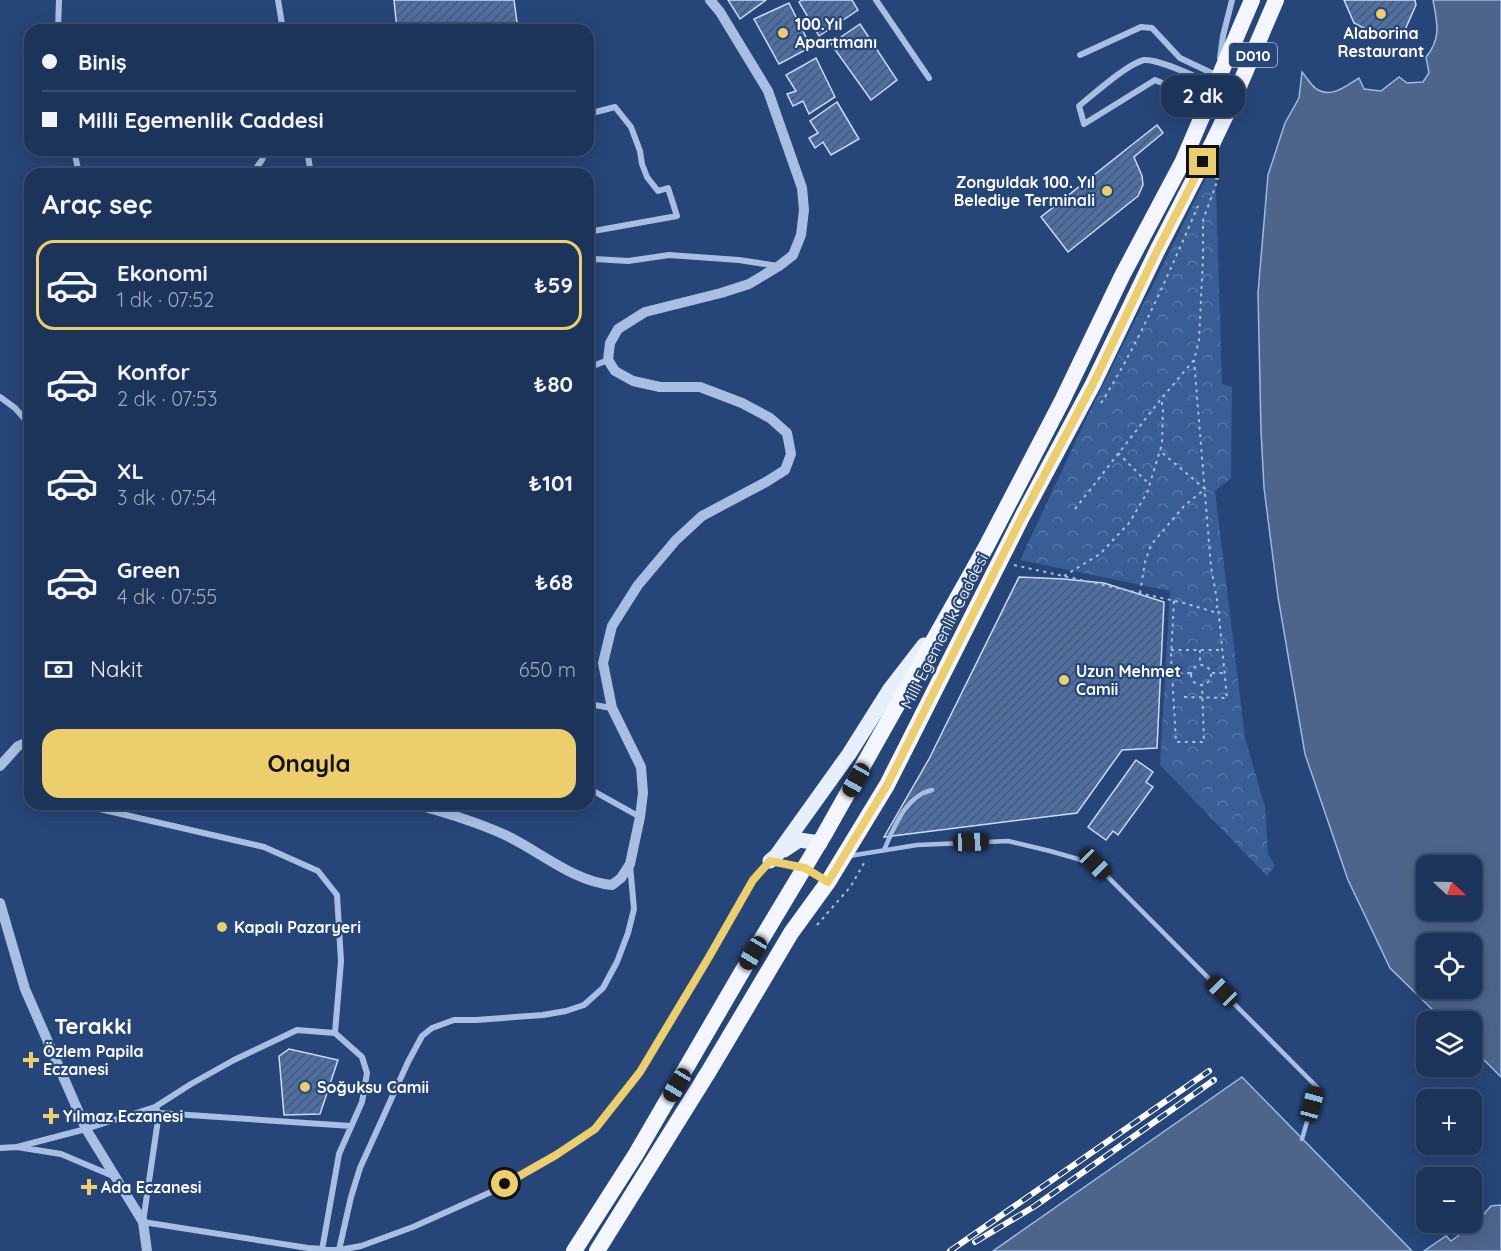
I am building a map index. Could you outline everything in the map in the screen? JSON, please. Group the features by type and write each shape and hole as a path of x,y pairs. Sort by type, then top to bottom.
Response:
{"highway":[{"name":"Milli Egemenlik Caddesi","path":"574,1251 636,1154 820,843 986,547 1062,401 1122,276 1184,160 1208,102 1220,84 1252,0"},
{"name":"Milli Egemenlik Caddesi","path":"597,1251 709,1071 791,933 828,882 887,785 1022,517 1093,384 1262,36 1276,0"},
{"path":"1220,84 1225,113"},
{"path":"1208,102 1225,113"},
{"path":"820,843 844,857"},
{"path":"805,868 828,882"}],"main road":[{"path":"773,858 849,754 890,689 956,601"},
{"path":"773,858 799,840 820,843"}],"street":[{"path":"58,24 59,0"},
{"path":"278,0 282,24"},
{"path":"339,1250 360,1168 422,1036 432,1028 454,1020 543,1015 566,1011 584,1005 603,988 617,962 634,909 630,864 643,793 641,767 612,708 603,663 612,626 651,567 676,540 702,516 785,470 791,454 787,434 770,418 742,403 700,387 660,387 633,381 615,371 608,360 610,343 618,329 645,312 722,293 748,284 793,255 801,235 804,210 801,188 768,91 720,12 710,0"},
{"path":"876,0 929,78"},
{"path":"1220,84 1223,36 1232,0"},
{"path":"1080,55 1141,27 1152,28 1180,58 1220,84"},
{"path":"1208,102 1155,80 1084,124 1079,106 1133,65 1145,60 1156,61 1220,84"},
{"path":"594,112 615,107 631,127 647,177 658,191 668,188 677,216 594,231"},
{"path":"594,258 628,261 669,255 779,266"},
{"path":"594,366 608,360"},
{"path":"0,397 24,418"},
{"path":"594,705 612,708"},
{"path":"0,766 18,746 24,744"},
{"path":"594,791 640,817"},
{"path":"103,810 264,848 318,871 337,895 341,961 335,1033"},
{"path":"435,810 503,834 552,862 600,884 612,885 621,878 630,864"},
{"path":"0,903 25,989 86,1129 143,1222 322,1250 339,1250 361,1246 413,1227 490,1192 556,1155 595,1129 640,1072 753,880 773,858 805,868"},
{"path":"147,1251 143,1222 157,1110 191,1084 234,1060 297,1030 335,1033 362,1057 368,1073 362,1102 339,1154 322,1250"},
{"path":"0,1148 17,1147 157,1110 351,1126"},
{"path":"17,1147 61,1154 114,1176"}],"lane":[{"path":"884,850 896,824 912,801 932,790"},
{"path":"844,857 917,845 1008,841 1095,864 1317,1087 1302,1139"}],"path":[{"path":"1184,697 1227,698 1218,605 1211,567 1194,360"},
{"path":"1064,576 1100,554 1129,523 1147,493 1162,444 1161,399"},
{"path":"1160,451 1204,489"},
{"path":"1118,453 1150,485"},
{"path":"1140,593 1144,562 1150,545 1184,506 1204,489"},
{"path":"1014,565 1214,612 1218,605"},
{"path":"1174,601 1171,650 1176,742 1204,742 1202,684"},
{"path":"1171,650 1222,650"},
{"path":"1200,650 1200,665"},
{"path":"1200,665 1209,668 1211,674 1210,680 1198,684 1193,680 1192,674 1194,668 1200,665"},
{"path":"1211,674 1224,673"},
{"path":"1172,674 1192,674"}],"green space":[{"path":"1215,160 1222,384 1232,387 1231,478 1215,491 1245,738 1265,807 1268,854 1275,866 1267,876 1160,765 1170,591 1020,560 1087,417"}],"shaded area":[{"path":"1433,0 1501,0 1501,1077 1482,1058 1482,1011 1434,1011 1422,999 1482,999 1482,933 1416,933 1416,994 1390,968 1348,880 1305,754 1278,597 1264,488 1258,293 1268,175 1285,123 1299,98 1302,72 1314,87 1324,92 1340,90 1359,78 1364,89 1381,91 1399,77 1407,83 1423,82 1429,73 1426,57 1434,43 1437,23"},
{"path":"1242,1077 1412,1251 993,1251"},
{"path":"1501,1205 1501,1251 1424,1251 1446,1236 1451,1241 1462,1233 1482,1233 1482,1216 1491,1206"}],"building":[{"path":"394,0 514,0 517,24 396,24"},
{"path":"728,0 766,0 740,19"},
{"path":"802,0 852,0 858,10 819,36 799,2"},
{"name":"Alaborina Restaurant","path":"1344,0 1415,0 1416,5 1404,32 1375,34 1354,23"},
{"name":"100.Yıl Apartmanı","path":"789,3 811,47 779,64 754,19"},
{"path":"860,24 897,80 871,100 831,44"},
{"path":"816,58 835,97 809,114 803,101 793,106 787,94 796,91 786,75"},
{"path":"837,102 859,139 831,155 823,142 815,148 809,138 818,133 810,121"},
{"name":"Zonguldak 100. Yıl Belediye Terminali","path":"1157,125 1163,133 1134,157 1142,176 1143,185 1138,196 1068,252 1041,217"},
{"name":"Uzun Mehmet Camii","path":"1019,577 1104,583 1164,602 1157,748 1122,750 1077,813 884,837 929,759"},
{"path":"1136,760 1153,772 1146,782 1153,787 1118,835 1113,831 1106,840 1088,827"},
{"name":"Soğuksu Camii","path":"289,1049 338,1060 320,1114 284,1115 279,1056"}],"railway":[{"path":"950,1251 1209,1071"},
{"path":"975,1242 1035,1206 1214,1080"}],"place":[{"name":"Alaborina Restaurant","path":"1381,14"},
{"name":"100.Yıl Apartmanı","path":"783,33"},
{"name":"Zonguldak 100. Yıl Belediye Terminali","path":"1107,191"},
{"name":"Uzun Mehmet Camii","path":"1064,680"},
{"name":"Kapalı Pazaryeri","path":"222,927"},
{"name":"Özlem Papila Eczanesi","path":"31,1060"},
{"name":"Soğuksu Camii","path":"305,1087"},
{"name":"Yılmaz Eczanesi","path":"51,1116"},
{"name":"Ada Eczanesi","path":"89,1187"}],"district":[{"name":"Terakki","path":"93,1026"}],"route":[{"path":"505,1184 556,1155 595,1129 640,1072 753,880 770,861 805,868 828,882 887,785 1022,517 1093,384 1203,162"}]}
